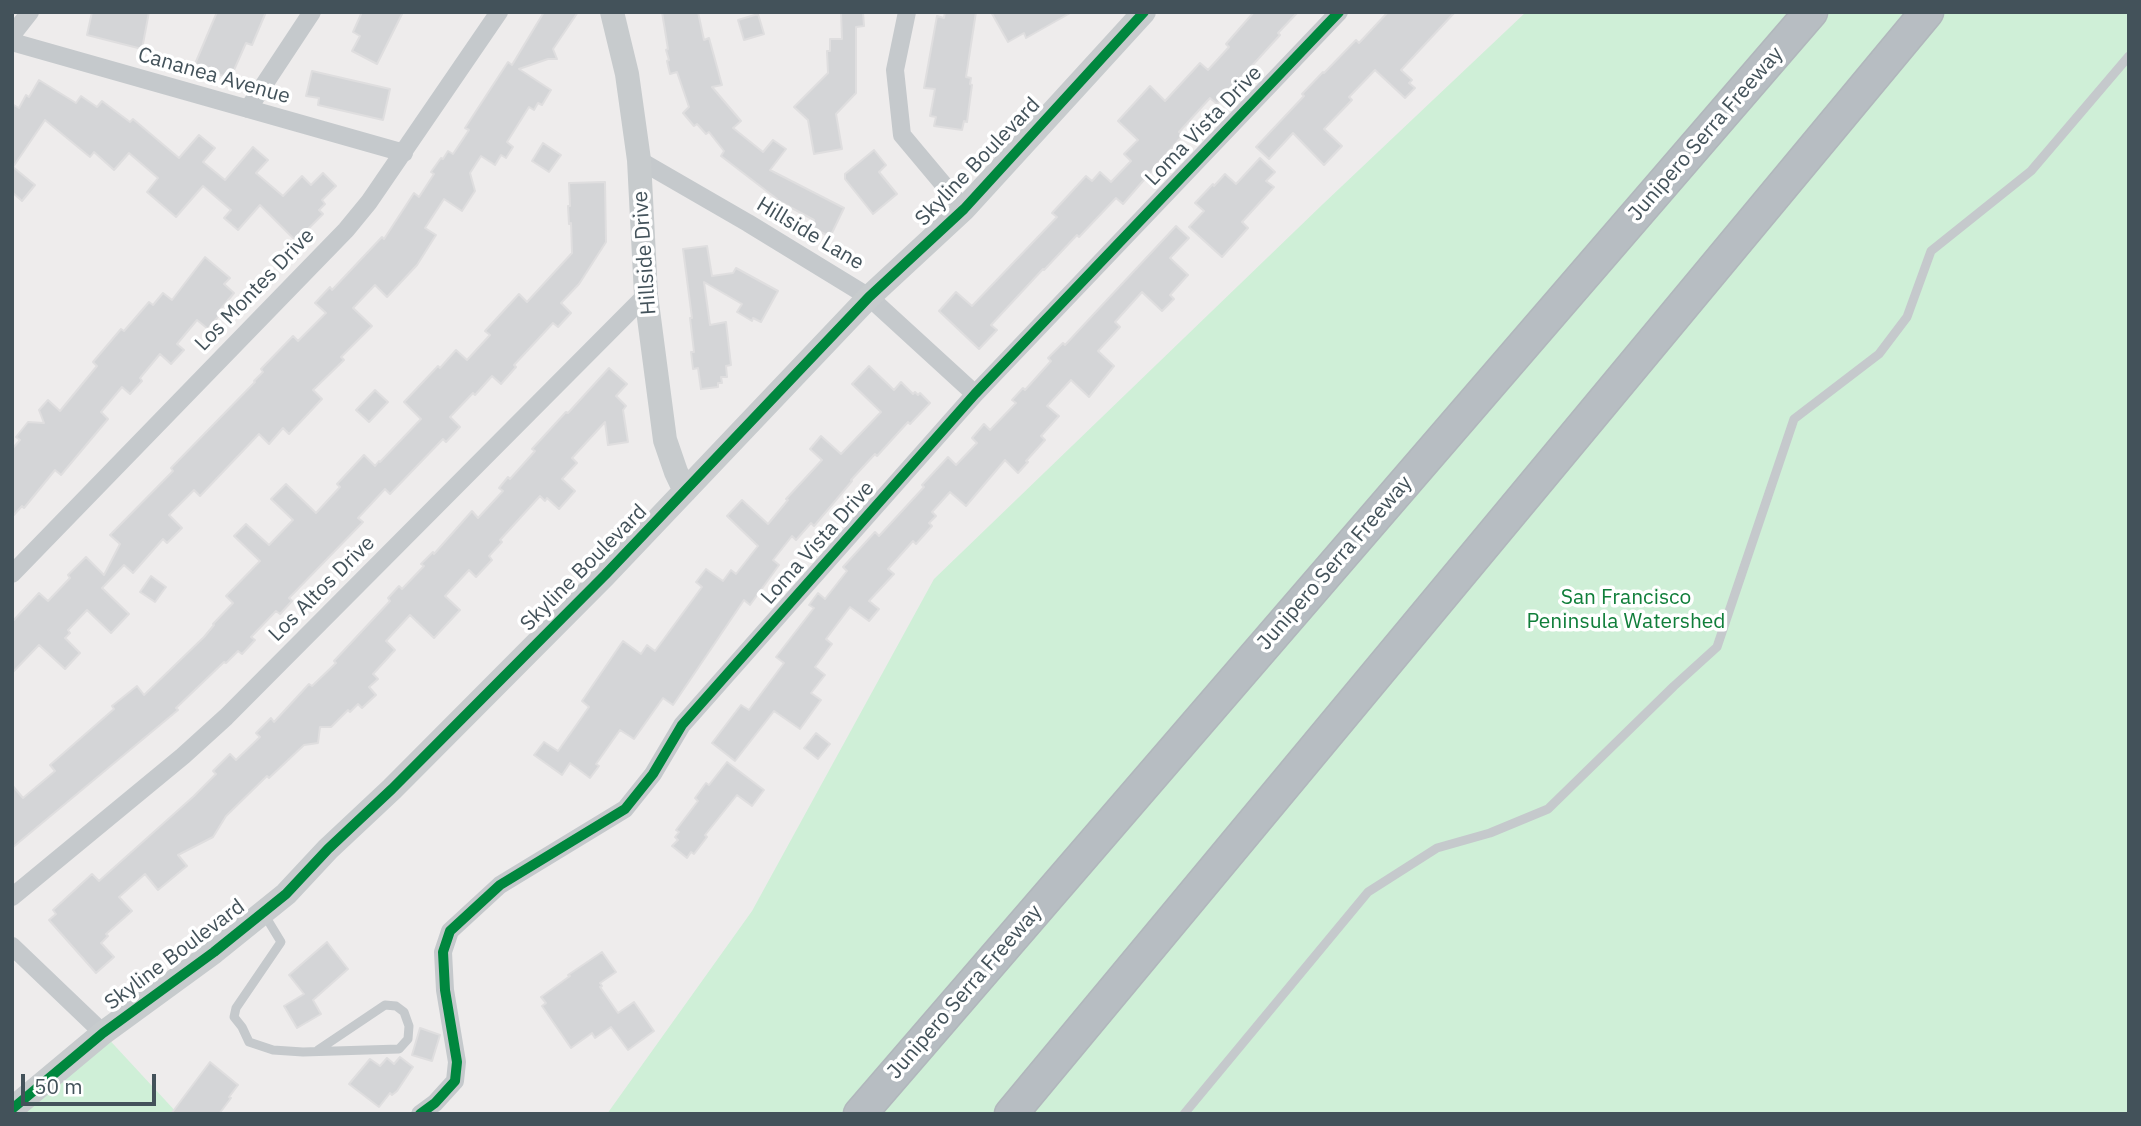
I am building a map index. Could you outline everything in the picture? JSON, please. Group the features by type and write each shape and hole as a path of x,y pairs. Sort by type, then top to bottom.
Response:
{"highway":[{"name":"Junipero Serra Freeway","path":"860,1114 1811,12"},
{"path":"1011,1114 1927,12"}],"main road":[{"name":"Hillside Drive","path":"612,12 627,74 639,160 646,295 665,440 685,491"},
{"name":"Skyline Boulevard","path":"12,1109 103,1033 214,952 286,894 328,849 439,743 685,491 869,297 964,209 1144,12"}],"street":[{"path":"12,35 30,12"},
{"path":"248,109 312,12"},
{"name":"Los Montes Drive","path":"12,574 346,230 404,153 499,12"},
{"path":"907,12 895,71 902,135 964,209"},
{"name":"Loma Vista Drive","path":"421,1114 435,1104 455,1081 457,1062 445,990 443,952 450,931 500,885 625,809 653,774 682,725 975,394 1339,12"},
{"name":"Cananea Avenue","path":"12,42 404,153"},
{"name":"Hillside Lane","path":"639,160 869,297 975,394"},
{"name":"Los Altos Drive","path":"12,897 183,756 236,708 646,295"},
{"path":"12,946 103,1033"}],"lane":[{"path":"1184,1114 1368,892 1437,848 1490,833 1548,809 1717,647 1794,419 1879,354 1907,317 1931,251 2031,171 2129,56"},
{"path":"263,912 281,942 236,1008 233,1017 242,1027 249,1042 273,1050 303,1052 399,1049 408,1039 409,1026 404,1012 396,1006 385,1005 318,1050"}],"green space":[{"name":"San Francisco Peninsula Watershed","path":"1526,12 2129,12 2129,1114 607,1114 752,911 934,579"},
{"path":"103,1033 178,1114 12,1114"}],"building":[{"path":"92,12 149,12 142,49 87,35"},
{"path":"217,12 266,12 252,45 246,43 230,79 195,64"},
{"path":"362,12 403,12 377,64 352,51 360,36 353,32"},
{"path":"544,12 578,12 553,49 557,59 548,59 519,69 551,90 542,105 538,103 534,110 529,107 507,142 513,147 506,158 501,155 495,165 481,156 470,173 475,191 462,211 444,199 425,228 436,235 417,265 387,297 375,285 353,308 372,326 341,357 344,360 313,390 322,399 289,434 283,428 269,444 259,434 200,496 194,490 169,515 182,528 167,543 163,539 133,573 124,565 102,588 129,614 111,633 87,610 68,630 70,633 65,638 80,653 65,669 39,645 12,673 12,622 39,593 48,601 86,557 104,575 120,544 110,535 255,382 263,372 261,369 293,336 298,341 326,313 315,303 330,287 332,290 382,237 384,239 414,193 419,197 441,158 443,159 448,151 453,154 469,130 465,128 508,62 512,65"},
{"path":"662,12 698,12 704,40 709,38 722,85 712,87 741,121 733,128 763,152 773,140 786,149 770,170 844,208 830,237 810,226 814,220 777,200 721,156 724,151 709,132 706,134 697,124 694,126 683,113 689,107 677,72 670,74"},
{"path":"841,12 863,12 864,26 856,27 856,93 836,114 842,149 814,154 808,120 794,107 828,73 827,51 830,51 830,39 842,39"},
{"path":"945,12 976,12 966,77 971,78 972,85 967,122 964,121 962,130 934,126 936,117 930,116 935,89 924,88 937,16 944,18"},
{"path":"991,12 1072,12 1026,38 1024,33 1008,42"},
{"path":"1254,12 1298,12 1217,104 1210,98 1179,132 1183,135 1123,204 1116,198 1079,237 1077,235 1043,269 991,325 997,330 979,349 939,311 956,292 972,306 1057,217 1052,213 1086,176 1092,181 1100,172 1111,182 1131,161 1124,154 1138,140 1118,121 1150,86 1165,101 1200,63 1208,70 1229,47 1226,44"},
{"path":"1388,12 1455,12 1401,70 1412,80 1409,83 1415,88 1405,98 1375,70 1349,97 1352,100 1324,129 1342,146 1324,165 1293,133 1269,159 1256,147 1323,72 1356,40 1359,43"},
{"path":"758,14 764,34 744,40 738,20"},
{"path":"312,71 390,89 383,120 318,105 319,98 306,96"},
{"path":"39,80 76,103 81,96 97,107 102,101 130,122 133,119 179,158 199,135 215,148 203,162 225,180 253,147 268,160 256,173 283,196 302,176 311,185 323,173 336,186 322,200 325,204 319,210 323,214 296,241 260,205 238,230 224,218 231,210 203,186 176,217 147,192 158,178 129,153 114,170 94,152 90,157 45,120 13,167 35,185 22,201 12,192 12,104 19,108"},
{"path":"543,143 561,155 549,172 532,161"},
{"path":"874,150 886,165 879,172 897,194 873,214 845,179 845,174"},
{"path":"1260,158 1275,172 1266,181 1274,187 1242,222 1248,228 1222,257 1189,227 1204,211 1195,203 1225,174 1236,184"},
{"path":"605,182 606,242 579,284 561,303 571,313 558,327 553,323 514,365 516,367 501,384 492,376 475,395 473,393 450,417 460,427 446,442 443,439 390,494 385,489 358,518 363,522 289,598 292,601 280,614 276,611 251,637 255,640 242,654 238,651 224,662 176,708 178,710 12,848 12,785 23,798 55,771 50,765 114,709 112,706 137,686 144,695 204,637 233,603 226,596 260,561 234,536 246,524 269,545 293,520 271,499 286,484 316,513 340,487 337,484 364,455 375,466 380,462 421,419 404,402 456,350 467,360 490,335 485,331 519,294 527,302 572,253 569,183"},
{"path":"1176,226 1189,238 1170,258 1188,275 1170,295 1174,299 1162,311 1142,292 1115,322 1120,327 1098,351 1114,366 1089,397 1071,380 1047,406 1059,416 1041,436 1045,440 1018,473 1005,460 966,506 950,492 932,512 936,516 929,523 932,526 916,544 913,541 888,569 894,574 869,601 879,609 869,621 850,607 826,639 832,644 815,667 825,675 811,693 821,700 800,729 774,711 735,761 712,743 741,705 749,710 784,663 776,657 814,608 809,605 818,593 825,599 847,571 843,567 875,532 879,536 948,457 956,465 977,443 972,438 984,424 990,430 1016,403 1012,400 1023,388 1025,390 1051,361 1048,358 1063,343 1065,345"},
{"path":"707,246 712,276 733,273 736,268 778,291 761,322 753,318 752,321 737,312 742,304 704,282 710,325 726,322 731,365 726,366 727,377 721,377 722,383 718,383 718,387 701,389 698,368 693,369 692,318 683,249"},
{"path":"205,257 230,278 224,284 234,293 220,310 222,312 208,329 197,320 177,344 184,350 171,364 160,354 130,394 122,387 101,412 108,419 61,475 55,470 24,508 22,506 12,517 12,449 20,440 16,437 28,422 44,423 39,410 48,400 60,411 97,366 93,362 121,329 124,331 149,302 153,305 163,293 172,300"},
{"path":"869,366 894,390 901,382 913,394 920,393 930,403 910,424 908,422 877,456 875,454 814,526 811,523 796,540 792,536 773,560 779,565 750,605 744,600 673,705 663,698 634,739 620,730 596,764 599,766 590,778 570,763 562,775 534,755 544,742 558,751 589,707 582,701 623,641 641,654 647,645 655,651 702,587 696,582 706,569 723,581 731,570 736,574 758,546 727,516 742,500 768,524 788,500 786,499 822,460 810,449 821,436 841,454 881,412 852,384"},
{"path":"609,368 627,384 616,396 626,406 623,410 628,442 608,445 605,422 572,458 577,463 562,479 575,491 559,509 547,498 545,501 540,496 500,540 502,542 489,556 492,560 476,577 469,570 445,596 460,610 434,638 410,615 386,641 395,650 373,674 378,679 369,687 376,695 362,708 358,704 350,712 348,710 331,727 320,727 318,743 304,745 269,778 267,776 226,816 213,837 178,855 187,866 158,890 145,874 119,897 132,911 106,934 108,936 101,943 114,957 96,973 49,920 56,914 53,910 92,874 99,881 194,796 216,774 213,771 230,754 236,760 260,737 256,733 271,718 274,722 309,684 312,686 336,663 334,661 390,601 388,598 399,586 402,589 424,566 421,564 433,552 434,554 472,511 478,518 503,491 499,488 508,477 510,479 535,451 532,449"},
{"path":"375,390 388,402 369,422 356,410"},
{"path":"151,576 166,587 155,602 140,592"},
{"path":"816,733 830,744 818,759 804,748"},
{"path":"727,762 764,790 752,806 737,795 705,835 707,837 694,854 691,852 687,858 672,846 678,840 675,837 679,832 676,830 698,801 695,798 706,783 709,785"},
{"path":"327,942 348,969 313,1000 321,1014 297,1028 284,1006 304,994 289,975"},
{"path":"602,952 616,972 600,983 600,987 618,1013 634,1002 654,1031 628,1050 611,1027 595,1038 592,1033 571,1048 542,1006 546,1003 541,997"},
{"path":"420,1028 440,1035 432,1061 412,1055"},
{"path":"400,1057 413,1067 397,1091 392,1095 390,1093 379,1107 349,1084 370,1059 380,1066 387,1058 394,1064"},
{"path":"210,1062 238,1085 219,1114 171,1114"}],"cycle path":[{"path":"12,1109 103,1033 214,952 286,894 328,849 392,789 605,575 869,297 964,209 1144,12"},
{"path":"420,1114 435,1103 455,1081 457,1062 445,990 443,952 450,931 500,885 625,809 653,774 682,725 975,394 1339,12"}]}
